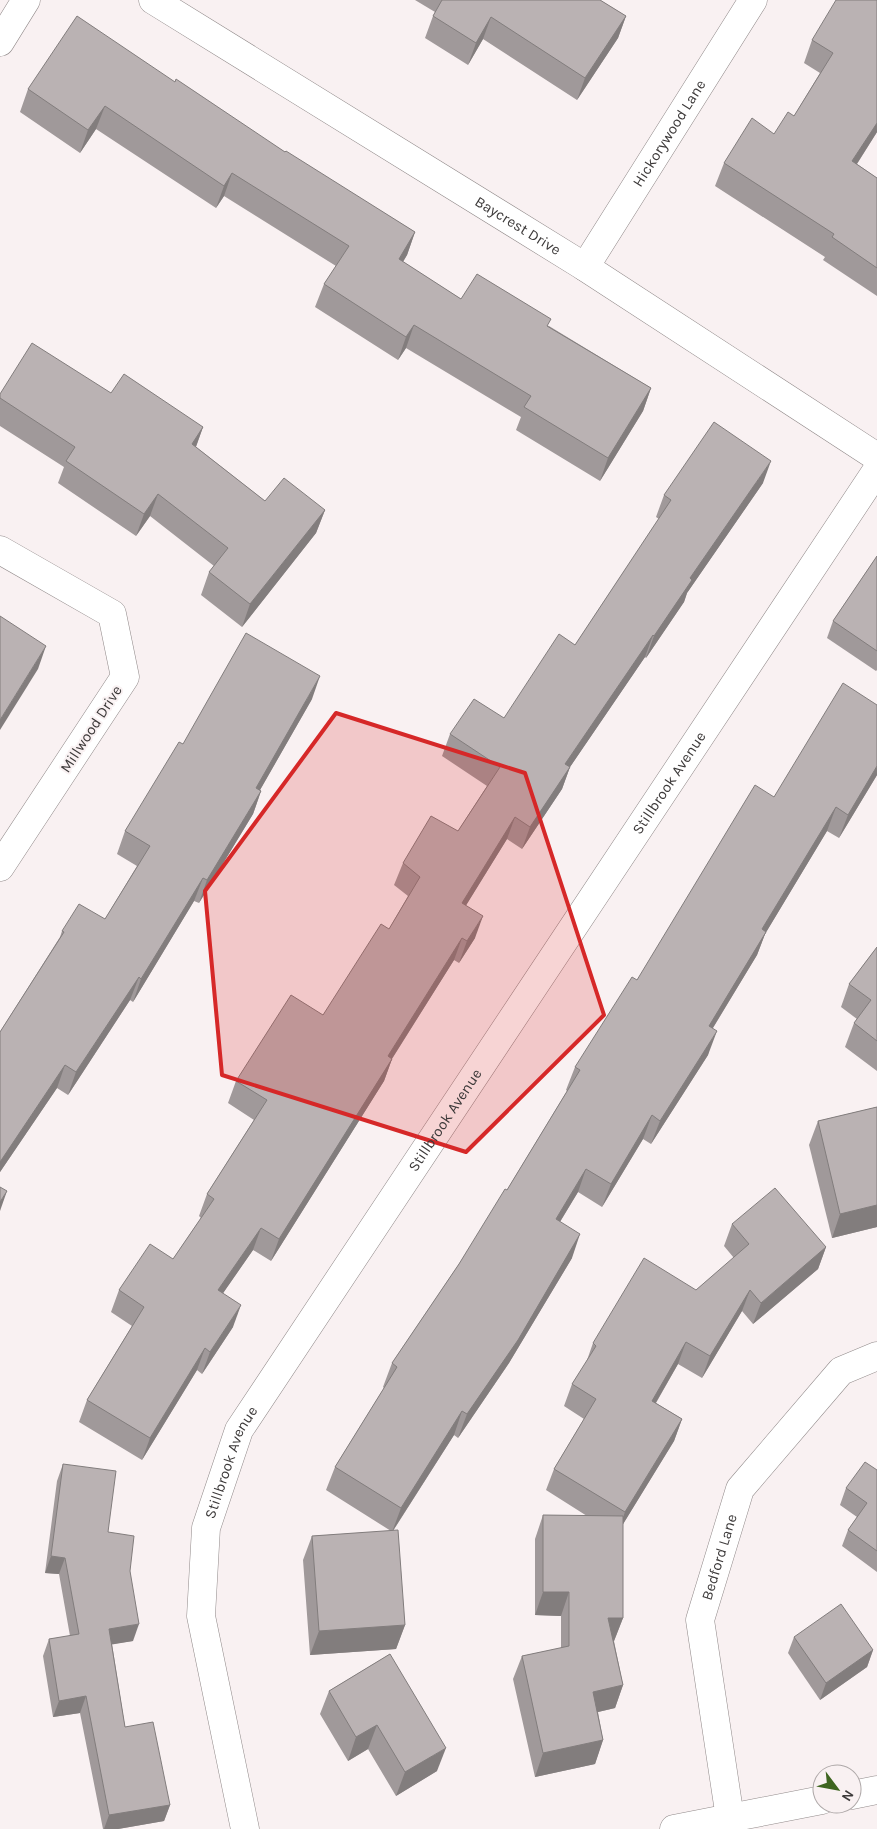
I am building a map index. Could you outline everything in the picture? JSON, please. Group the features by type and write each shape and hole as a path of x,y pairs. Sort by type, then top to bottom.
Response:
{"street":[{"path":"0,42 26,0"},
{"name":"Baycrest Drive","path":"153,0 585,267 877,457"},
{"name":"Hickorywood Lane","path":"585,267 753,0"},
{"name":"Stillbrook Avenue","path":"245,1829 201,1616 206,1528 239,1430 877,470"},
{"name":"Millwood Drive","path":"0,550 112,614 125,677 0,867"},
{"name":"Bedford Lane","path":"730,1818 700,1620 740,1489 841,1371 877,1356"},
{"path":"862,1793 877,1790"},
{"path":"674,1829 812,1802"}],"highlighted area":[{"path":"336,713 525,773 604,1015 466,1152 222,1075 205,891"}],"building":[{"path":"442,0 600,0 626,16 585,78 491,17 476,43 433,16"},
{"path":"836,0 877,0 877,123 852,161 877,178 877,268 832,237 834,234 724,163 752,118 774,134 788,112 794,116 833,53 812,40"},
{"path":"77,16 175,82 176,79 285,152 415,232 399,259 461,299 477,274 551,319 547,326 651,388 608,458 524,407 531,396 414,325 406,337 324,284 349,246 232,173 224,186 105,106 88,130 28,89"},
{"path":"32,343 111,393 124,374 203,427 192,444 265,501 284,478 325,510 250,604 209,572 228,548 158,494 144,514 66,461 75,447 0,398 0,394"},
{"path":"714,422 771,461 690,578 692,580 654,636 565,764 570,767 530,827 515,817 462,903 483,916 467,941 462,938 388,1056 392,1059 279,1239 261,1228 218,1290 241,1305 210,1352 205,1348 150,1438 87,1400 144,1307 119,1290 150,1244 173,1259 214,1199 207,1194 267,1100 236,1081 291,995 323,1015 381,924 389,929 420,877 403,863 431,816 458,831 500,767 450,734 474,699 504,718 559,634 575,645 671,500 664,495"},
{"path":"877,556 877,651 833,621"},
{"path":"0,616 46,646 0,720"},
{"path":"246,633 320,676 256,788 261,791 207,880 203,878 141,979 139,977 76,1072 65,1065 0,1162 0,1032 64,932 62,931 79,904 105,919 150,846 125,831 179,742 183,744"},
{"path":"843,683 877,705 877,766 848,815 836,807 762,929 766,932 709,1026 717,1031 660,1121 652,1115 611,1184 586,1169 556,1219 580,1234 518,1340 467,1414 462,1411 401,1508 335,1467 397,1367 392,1363 459,1264 505,1189 507,1190 580,1070 575,1067 632,977 637,980 755,785 774,797"},
{"path":"877,947 877,1041 854,1023 871,1000 849,984"},
{"path":"877,1107 877,1205 840,1214 818,1121"},
{"path":"0,1187 7,1191 0,1202"},
{"path":"775,1188 826,1247 761,1303 750,1290 710,1356 686,1342 652,1401 682,1419 625,1512 554,1469 596,1399 572,1384 596,1346 593,1343 644,1258 696,1290 749,1244 732,1224"},
{"path":"865,1462 877,1470 877,1551 848,1530 867,1503 846,1488"},
{"path":"63,1464 116,1471 108,1532 134,1536 130,1571 139,1624 109,1629 125,1727 153,1722 170,1805 109,1815 86,1696 59,1701 49,1639 79,1634 65,1558 51,1556"},
{"path":"543,1515 623,1516 623,1618 608,1618 623,1685 593,1692 603,1740 543,1753 522,1656 569,1646 569,1592 543,1592"},
{"path":"398,1530 405,1625 319,1631 312,1536"},
{"path":"841,1604 873,1650 826,1683 794,1637"},
{"path":"390,1654 446,1748 405,1772 377,1725 356,1737 329,1691"}]}
